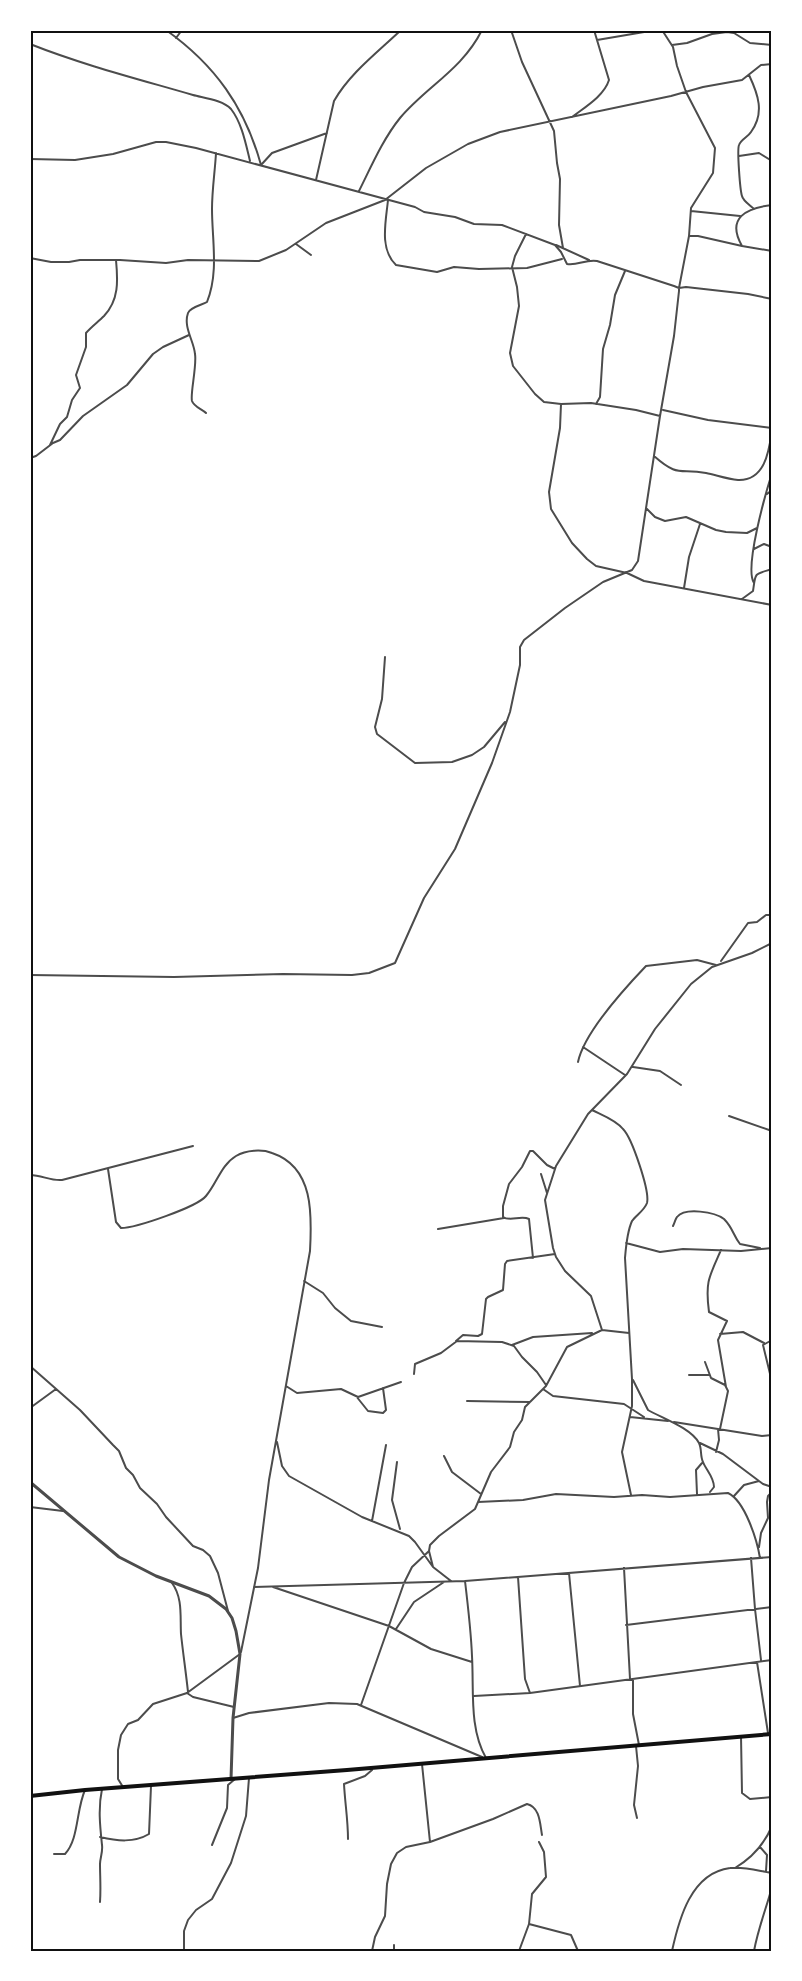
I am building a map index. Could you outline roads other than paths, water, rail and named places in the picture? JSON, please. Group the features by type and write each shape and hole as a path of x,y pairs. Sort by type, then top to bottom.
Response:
{"main road":[{"path":"30,1796 770,1734"}],"street":[{"path":"166,30 199,57 226,87 248,128 261,165"},
{"path":"176,38 182,30"},
{"path":"316,180 334,101 340,91 401,30"},
{"path":"359,191 376,157 400,118 466,57 482,30"},
{"path":"511,30 522,62 554,131 560,179 559,225 563,248"},
{"path":"572,117 607,87 609,80 594,30"},
{"path":"597,40 656,30"},
{"path":"30,975 174,977 369,974 393,964 401,953 428,891 455,849 492,763 507,720 520,665 520,647 524,640 597,586 627,573 636,566 640,556 691,211 697,197 713,173 715,148 686,92 672,45 662,30"},
{"path":"672,45 731,31 750,43 772,45"},
{"path":"30,44 127,78 223,104 236,118 250,162"},
{"path":"30,258 51,262 80,260 166,263 188,260 259,261 296,244 326,223 387,200 426,168 468,144 500,132 742,80 761,65 772,64"},
{"path":"749,75 758,92 759,110 753,130 740,142 738,156 741,195 754,209"},
{"path":"261,165 272,153 327,133"},
{"path":"30,159 75,160 113,154 156,142 166,142 359,191 415,207 424,212 455,217 474,224 502,225 527,233 589,260 679,288 735,292 772,299"},
{"path":"206,413 192,400 196,372 195,354 189,335 188,312 208,299 214,260 212,207 216,153"},
{"path":"738,156 759,153 772,161"},
{"path":"387,200 386,248 393,263 437,273 454,267 479,269 532,267 563,259"},
{"path":"747,204 747,212"},
{"path":"742,246 735,231 735,225 740,216 754,209 772,205"},
{"path":"691,211 740,216"},
{"path":"527,233 515,256 512,268 519,306 510,353 513,366 544,402 596,404 660,416"},
{"path":"689,236 772,251"},
{"path":"296,244 311,255"},
{"path":"555,245 567,264 572,265 589,260"},
{"path":"50,445 60,424 67,417 72,400 80,388 76,375 86,346 86,333 113,305 118,277 116,260"},
{"path":"596,404 600,397 603,348 615,295 625,272"},
{"path":"30,458 60,440 83,416 127,385 153,354 189,335"},
{"path":"561,404 560,428 551,473 549,502 572,543 587,559 596,566 627,573 644,581 772,605"},
{"path":"654,456 676,472 696,471 739,480 749,478 760,470 766,461 772,429 708,420 662,409"},
{"path":"753,583 750,574 757,528 772,473"},
{"path":"765,496 772,490"},
{"path":"646,508 655,517 665,521 686,517 721,531 747,533 757,528"},
{"path":"684,588 689,557 700,524"},
{"path":"754,549 764,544 772,547"},
{"path":"741,600 752,592 754,577 772,569"},
{"path":"385,657 382,699 375,727 377,734 415,763 440,763 464,759 484,747 507,720"},
{"path":"718,965 747,924 757,922 766,915 772,915"},
{"path":"602,1330 591,1296 565,1271 555,1254 546,1207 547,1193 555,1169 592,1110 626,1076 655,1029 691,984 718,965 772,943"},
{"path":"578,1062 583,1047 605,1014 648,964 697,960 718,965"},
{"path":"583,1047 626,1076"},
{"path":"633,1066 660,1071 681,1085"},
{"path":"592,1110 622,1128 635,1151 647,1202 633,1221 626,1243 632,1407 622,1452 631,1495"},
{"path":"729,1116 772,1131"},
{"path":"30,1176 38,1175 49,1180 62,1180 193,1146"},
{"path":"108,1169 116,1222 119,1227 124,1228 198,1203 208,1194 225,1167 240,1154 268,1151 279,1155 296,1170 308,1191 310,1251 276,1439 254,1587 239,1663"},
{"path":"504,1218 502,1209 509,1184 522,1167 528,1152 533,1151 547,1166 555,1169"},
{"path":"541,1174 547,1193"},
{"path":"673,1226 677,1216 682,1214 697,1211 717,1215 731,1227 740,1244 763,1249"},
{"path":"438,1229 504,1218 527,1217 533,1258"},
{"path":"626,1243 660,1252 680,1249 772,1248"},
{"path":"716,1452 728,1394 718,1340 727,1321 710,1312 707,1285 721,1250"},
{"path":"414,1374 415,1364 441,1353 463,1335 482,1334 487,1298 501,1293 504,1288 506,1262 555,1254"},
{"path":"771,1304 772,1280"},
{"path":"304,1281 323,1293 335,1308 351,1321 382,1327"},
{"path":"433,1567 429,1551 433,1541 472,1512 491,1472 510,1447 514,1432 522,1420 524,1409 546,1386 567,1347 602,1330 630,1333"},
{"path":"720,1334 743,1332 764,1343 772,1340"},
{"path":"454,1342 492,1341 512,1345 533,1337 594,1333"},
{"path":"764,1343 772,1382"},
{"path":"512,1345 537,1372 546,1386"},
{"path":"705,1362 709,1375 714,1381 726,1387"},
{"path":"30,1366 80,1410 117,1449 124,1465 140,1488 193,1546 210,1556 218,1573 236,1631 240,1654 233,1718 233,1779 228,1785 227,1808 212,1845"},
{"path":"689,1375 709,1375"},
{"path":"632,1379 648,1410 692,1435 698,1442 772,1487"},
{"path":"286,1386 297,1393 341,1389 356,1396 362,1396 401,1382"},
{"path":"356,1396 368,1411 383,1413 386,1410 383,1388"},
{"path":"30,1408 56,1389"},
{"path":"543,1389 550,1396 616,1402 632,1407 644,1418"},
{"path":"467,1401 530,1402"},
{"path":"630,1417 762,1436 772,1435"},
{"path":"276,1439 286,1474 362,1517 401,1531 412,1538 433,1567 452,1581"},
{"path":"698,1442 703,1462 715,1485 707,1494"},
{"path":"372,1521 386,1445"},
{"path":"444,1456 452,1472 482,1494"},
{"path":"397,1462 392,1500 401,1531"},
{"path":"697,1494 696,1470 703,1462"},
{"path":"734,1496 744,1485 759,1480"},
{"path":"30,1482 119,1557 209,1596 220,1603 229,1614"},
{"path":"478,1502 524,1500 556,1494 670,1497 726,1492 734,1496 754,1534 760,1558"},
{"path":"758,1550 761,1533 768,1518 768,1496 772,1492"},
{"path":"30,1508 65,1512"},
{"path":"361,1705 404,1583 412,1566 429,1551"},
{"path":"254,1587 465,1581 772,1557"},
{"path":"752,1558 759,1662 770,1734"},
{"path":"624,1568 626,1626 637,1745 638,1766 634,1806 637,1818"},
{"path":"569,1573 580,1686"},
{"path":"518,1577 525,1679 530,1693"},
{"path":"170,1581 180,1599 181,1635 188,1692 193,1697 234,1707"},
{"path":"396,1629 414,1602 445,1581"},
{"path":"465,1581 475,1732 485,1758"},
{"path":"270,1586 389,1626 432,1649 472,1662"},
{"path":"626,1626 772,1607"},
{"path":"123,1787 118,1779 117,1760 118,1745 125,1728 138,1720 153,1704 188,1692 240,1654"},
{"path":"474,1696 530,1693 772,1660"},
{"path":"233,1718 249,1713 329,1703 353,1703 485,1758"},
{"path":"741,1736 742,1793 750,1799 772,1797"},
{"path":"422,1764 430,1842"},
{"path":"348,1839 344,1784 365,1776 374,1768"},
{"path":"184,1951 184,1931 188,1920 196,1910 212,1899 231,1863 246,1816 249,1778"},
{"path":"100,1837 123,1841 149,1834 151,1786"},
{"path":"100,1902 100,1864 103,1847 100,1837 99,1803 102,1789"},
{"path":"54,1854 66,1854 71,1847 79,1802 85,1790"},
{"path":"372,1951 375,1937 385,1916 387,1884 394,1857 406,1847 430,1842 527,1804 532,1805 535,1809 542,1834"},
{"path":"735,1868 760,1847 772,1826"},
{"path":"519,1951 529,1924 532,1894 546,1876 544,1852 540,1842"},
{"path":"760,1847 767,1855 766,1872"},
{"path":"672,1951 681,1914 689,1898 711,1875 720,1870 735,1868 772,1872"},
{"path":"754,1951 757,1932 762,1926 772,1887"},
{"path":"529,1924 569,1934 578,1951"},
{"path":"393,1946 394,1951"}]}
